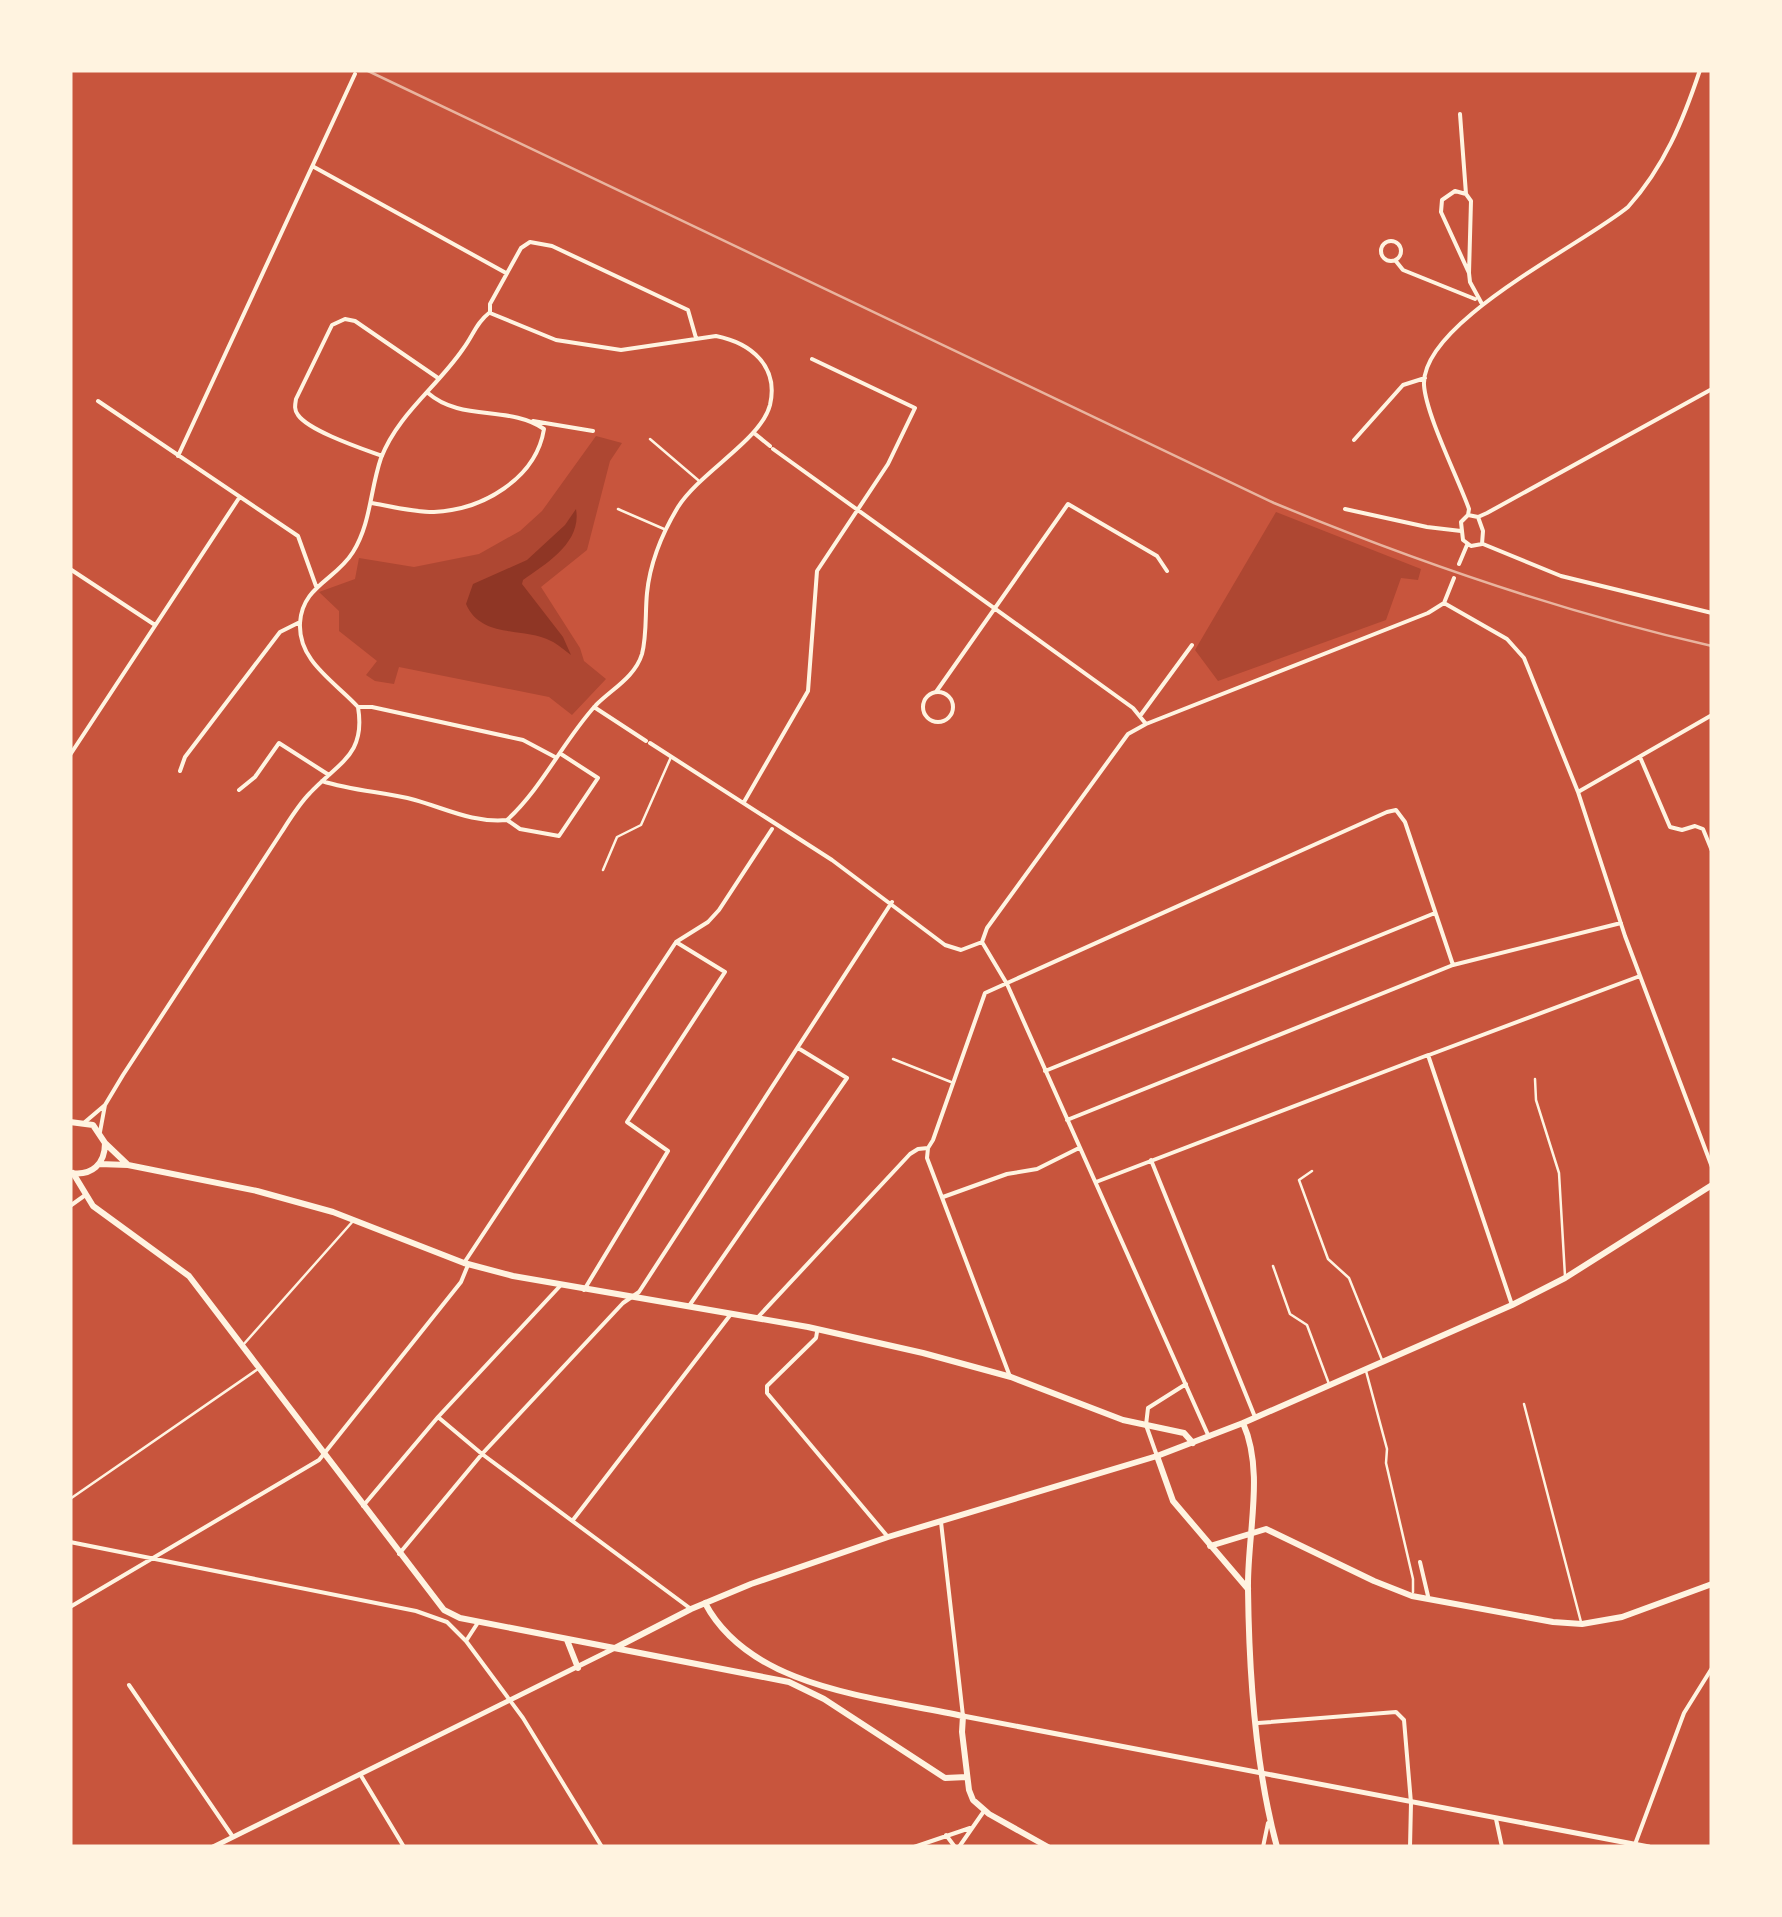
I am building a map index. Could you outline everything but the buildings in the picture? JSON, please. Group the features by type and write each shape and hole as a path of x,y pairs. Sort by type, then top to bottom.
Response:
{"main road":[{"path":"70,1122 85,1122 100,1132 104,1143 128,1165"},
{"path":"99,1164 104,1143"},
{"path":"1048,1847 984,1811 971,1795 962,1716 451,1615 440,1607 182,1268 94,1206 72,1173 87,1172 99,1164 128,1165 258,1191 354,1220 466,1264 560,1286 817,1328 1011,1377 1122,1420 1184,1433 1193,1443"},
{"path":"615,1648 705,1603 888,1537 1208,1437 1512,1306 1566,1278 1712,1185"},
{"path":"1243,1422 1253,1446 1248,1589 1250,1667 1277,1847"},
{"path":"1157,1456 1174,1501 1248,1589"},
{"path":"1210,1546 1266,1529 1374,1582 1412,1596 1539,1620 1582,1624 1622,1617 1712,1584"},
{"path":"705,1603 718,1626 801,1684 944,1778 968,1778"},
{"path":"566,1639 578,1668"},
{"path":"756,1654 762,1676"},
{"path":"824,1699 829,1688"}],"street":[{"path":"1459,564 1467,544 1462,522 1469,508 1426,398 1424,378 1438,349 1480,303 1612,220 1641,192 1677,132 1700,70"},
{"path":"178,456 355,74"},
{"path":"1460,114 1466,194 1471,201 1470,282 1480,303"},
{"path":"312,166 506,273"},
{"path":"1466,194 1448,194 1442,200 1442,212 1470,273"},
{"path":"1387,241 1397,242 1401,248 1395,260 1388,261 1381,255 1380,248 1387,241"},
{"path":"490,313 490,304 520,248 530,242 552,246 688,310 696,339"},
{"path":"1395,260 1404,270 1480,303"},
{"path":"322,781 414,800 486,822 508,820 526,802 594,708 628,678 641,658 648,589 666,530 698,480 754,433 770,405 771,384 765,367 746,344 716,336 620,350 556,340 490,313"},
{"path":"85,1122 105,1104 306,796 348,759 358,742 358,706 306,656 300,622 304,603 316,586 344,565 353,552 372,503 382,456 398,424 463,349 480,320 490,313"},
{"path":"382,456 344,442 298,417 296,399 332,325 345,319 355,321 438,378"},
{"path":"744,802 808,691 817,571 888,464 915,408 812,359"},
{"path":"1354,440 1402,385 1424,378"},
{"path":"1468,515 1478,518 1712,389"},
{"path":"428,392 449,406 466,411 593,431"},
{"path":"98,401 298,536 316,586"},
{"path":"372,503 436,512 476,502 508,487 523,473 542,443 544,428 532,420"},
{"path":"754,433 1133,708 1146,724"},
{"path":"70,755 239,498"},
{"path":"936,692 950,698 953,707 949,716 940,721 930,719 924,711 926,698 936,692 1068,504 1157,556 1167,570"},
{"path":"1345,509 1461,531"},
{"path":"1478,518 1484,530 1482,544"},
{"path":"1467,544 1482,544 1561,576 1712,614"},
{"path":"70,568 155,625"},
{"path":"594,708 744,802 954,949 961,950 982,942 987,928 1128,734 1428,613 1444,603 1454,578"},
{"path":"1444,603 1517,648 1543,701 1712,1168"},
{"path":"180,771 186,757 280,632 300,622"},
{"path":"1140,716 1192,645"},
{"path":"358,706 523,740 598,778 560,836 520,829 508,820"},
{"path":"1578,792 1712,715"},
{"path":"239,790 255,777 279,744 329,775"},
{"path":"1640,757 1670,827 1702,829 1712,851"},
{"path":"1011,1377 927,1158 985,993 1396,810 1402,815 1453,966"},
{"path":"70,1607 319,1460 461,1282 466,1264 676,942 708,922 719,910 772,828"},
{"path":"399,1554 482,1454 639,1292 892,902"},
{"path":"1045,1070 1435,913"},
{"path":"1067,1120 1453,966 1621,922"},
{"path":"584,1290 668,1151 626,1122 724,972 676,942"},
{"path":"982,942 1007,984 1208,1437"},
{"path":"1096,1182 1640,976"},
{"path":"690,1306 846,1078 798,1048"},
{"path":"1428,1055 1512,1306"},
{"path":"100,1132 105,1104"},
{"path":"757,1318 910,1154 928,1148"},
{"path":"943,1197 1006,1174 1037,1170 1079,1148"},
{"path":"1150,1160 1255,1417"},
{"path":"70,1206 84,1196"},
{"path":"363,1506 438,1417 560,1286"},
{"path":"572,1522 732,1314"},
{"path":"817,1328 816,1338 767,1386 767,1393 888,1537"},
{"path":"1157,1456 1146,1425 1148,1408 1186,1384"},
{"path":"438,1417 691,1610"},
{"path":"941,1522 962,1716 1649,1847"},
{"path":"70,1542 416,1610 446,1622 466,1641 511,1702 602,1847"},
{"path":"1420,1562 1428,1600"},
{"path":"466,1641 478,1622"},
{"path":"213,1847 615,1648"},
{"path":"1635,1846 1684,1713 1712,1668"},
{"path":"129,1685 234,1846"},
{"path":"1258,1723 1396,1712 1404,1720 1411,1804 1410,1847"},
{"path":"360,1774 404,1847"},
{"path":"945,1834 957,1847 984,1811"},
{"path":"1263,1847 1270,1818"},
{"path":"1496,1819 1502,1847"},
{"path":"914,1847 970,1828"}],"lane":[{"path":"650,440 698,480"},
{"path":"618,510 666,530"},
{"path":"603,870 618,838 641,825 671,756"},
{"path":"893,1059 952,1082"},
{"path":"1535,1079 1536,1100 1560,1172 1566,1278"},
{"path":"1312,1171 1298,1180 1328,1259 1349,1278 1383,1362"},
{"path":"242,1346 354,1220"},
{"path":"1274,1266 1290,1314 1306,1325 1329,1385"},
{"path":"70,1499 259,1368"},
{"path":"1366,1370 1414,1579 1412,1596"},
{"path":"1524,1404 1582,1624"}],"shaded area":[{"path":"596,436 622,443 610,461 587,550 541,587 580,648 584,661 606,679 572,715 549,697 399,667 394,684 366,675 377,661 339,631 339,611 319,592 355,579 359,558 414,567 479,554 520,531 542,511"},
{"path":"576,509 574,532 568,541 522,584 563,637 571,655 551,641 492,627 473,615 466,604 473,584 527,560 565,525"},
{"path":"1276,512 1421,569 1418,580 1401,578 1386,620 1218,681 1195,650"}],"railway":[{"path":"366,70 1274,503 1490,584 1600,618 1712,646"}]}
